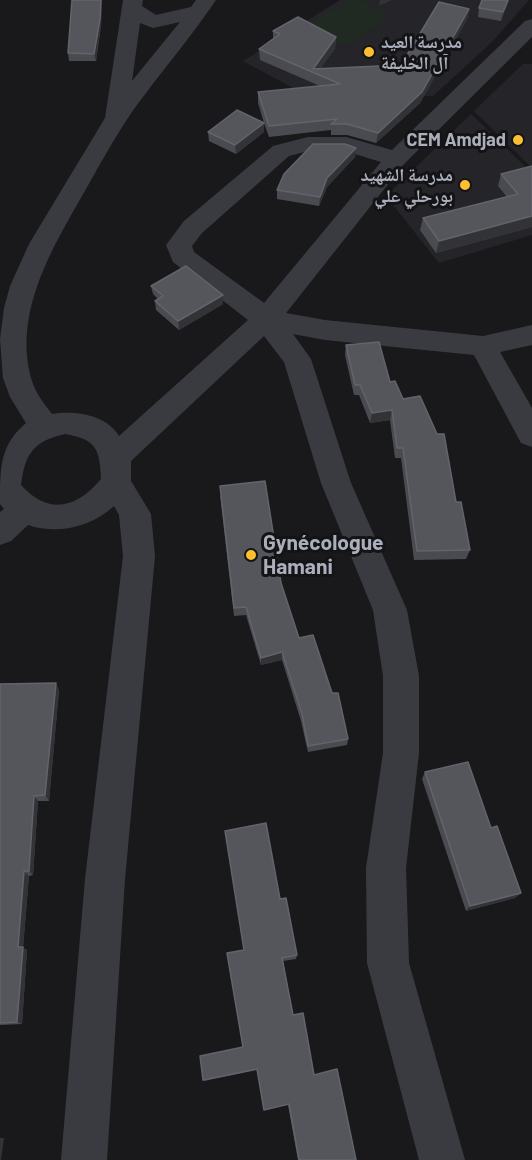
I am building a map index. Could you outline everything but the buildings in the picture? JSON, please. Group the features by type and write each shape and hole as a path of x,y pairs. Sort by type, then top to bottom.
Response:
{"street":[{"path":"132,4 153,22 202,5"},
{"path":"116,119 132,4"},
{"path":"44,425 28,402 17,380 13,346 15,311 23,281 46,235 116,119 202,5"},
{"path":"10,496 43,516 61,517 94,506 107,495 116,469 266,319 396,159 532,25"},
{"path":"396,159 346,144 308,144 281,151 193,226 179,245 182,256 266,319 297,359 336,483 390,610 401,676 401,742 386,868 388,963 409,1047 442,1160"},
{"path":"266,319 325,330 483,346 532,335"},
{"path":"483,346 532,435"},
{"path":"0,532 10,496 4,471 9,457 18,445 44,425 59,422 78,424 102,435 112,444 116,469 135,514 139,556 105,879 84,1160"}],"shaded area":[{"name":"مدرسة العيد آل الخليفة","path":"340,0 529,0 491,43 433,96 394,95 317,101 243,61"},
{"path":"348,0 359,0 393,15 346,46 303,28"},
{"name":"CEM Amdjad","path":"523,64 532,64 532,168 474,111"},
{"name":"مدرسة الشهيد بورحلي علي","path":"471,114 532,173 532,235 439,263 386,196"}],"place":[{"name":"مدرسة العيد آل الخليفة","path":"369,52"},
{"name":"CEM Amdjad","path":"518,140"},
{"name":"مدرسة الشهيد بورحلي علي","path":"465,185"},
{"name":"Gynécologue Hamani","path":"251,555"}]}
